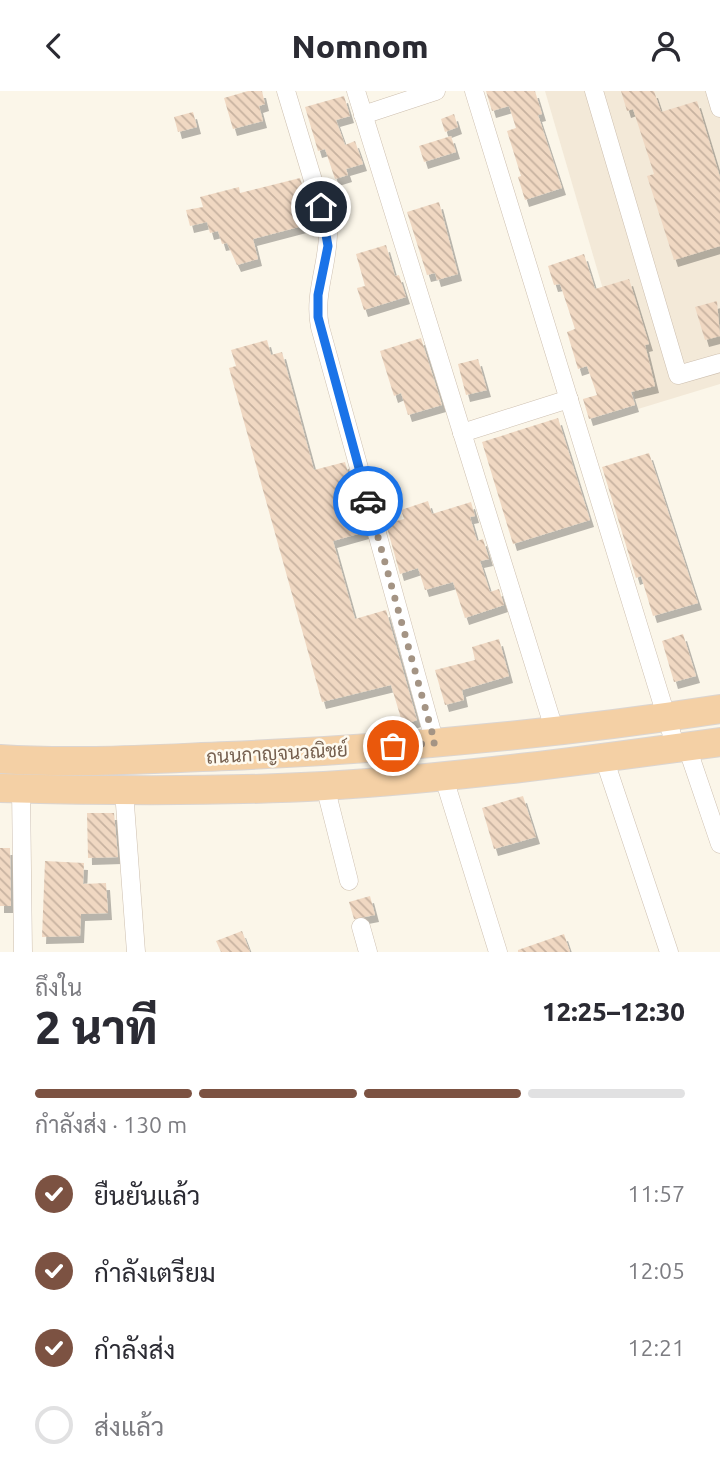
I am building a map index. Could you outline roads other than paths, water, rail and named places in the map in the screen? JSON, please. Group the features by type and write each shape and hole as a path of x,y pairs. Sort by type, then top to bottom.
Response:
{"highway":[{"name":"ถนนกาญจนวณิชย์","path":"0,759 111,761 435,743 555,733 720,709"},
{"name":"ถนนกาญจนวณิชย์","path":"11,788 124,791 324,786 604,758 720,742"}],"street":[{"path":"286,91 328,230 328,246 318,295 320,327 435,743"},
{"path":"356,91 555,733"},
{"path":"363,115 436,91"},
{"path":"474,91 666,717 720,844"},
{"path":"594,91 678,375 720,363"},
{"path":"715,91 720,108"},
{"path":"462,433 569,399"},
{"path":"604,758 669,952"},
{"path":"443,775 498,952"},
{"path":"324,786 349,881"},
{"path":"11,788 23,952"},
{"path":"124,791 136,952"},
{"path":"361,927 368,952"}]}
